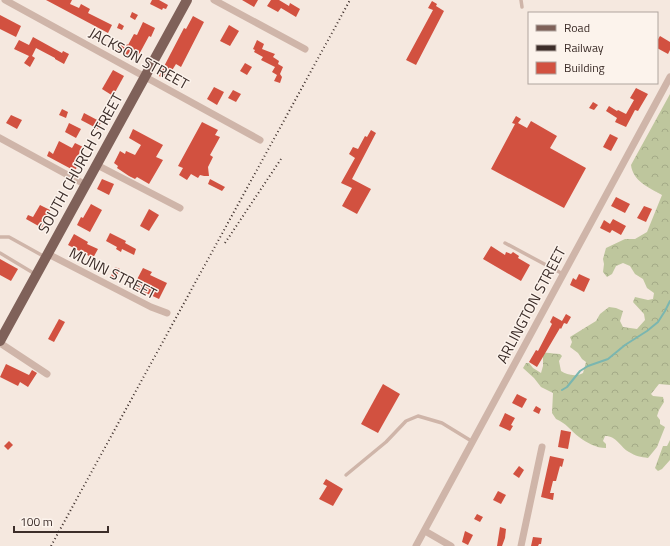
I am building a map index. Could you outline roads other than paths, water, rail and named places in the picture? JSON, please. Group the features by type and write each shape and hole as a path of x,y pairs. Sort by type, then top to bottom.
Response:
{"main road":[{"name":"SOUTH CHURCH STREET","path":"0,342 187,0"}],"street":[{"name":"JACKSON STREET","path":"5,0 260,140"},
{"path":"214,0 306,49"},
{"name":"ARLINGTON STREET","path":"416,546 670,78"},
{"path":"0,138 86,185"},
{"path":"97,165 180,208"},
{"name":"MUNN STREET","path":"47,256 151,307 167,313"},
{"path":"0,342 47,374"},
{"path":"521,546 542,447"},
{"path":"425,531 451,546"}],"lane":[{"path":"521,0 522,7"},
{"path":"0,237 9,237 47,256"},
{"path":"505,243 563,274"},
{"path":"0,253 36,275"},
{"path":"346,475 386,442 406,421 418,416 442,423 473,442"}],"waterway":[{"path":"562,390 567,387 580,371 588,366 608,359 658,322 670,301"}],"railway":[{"path":"51,546 350,0"},
{"path":"225,243 281,159"}]}
